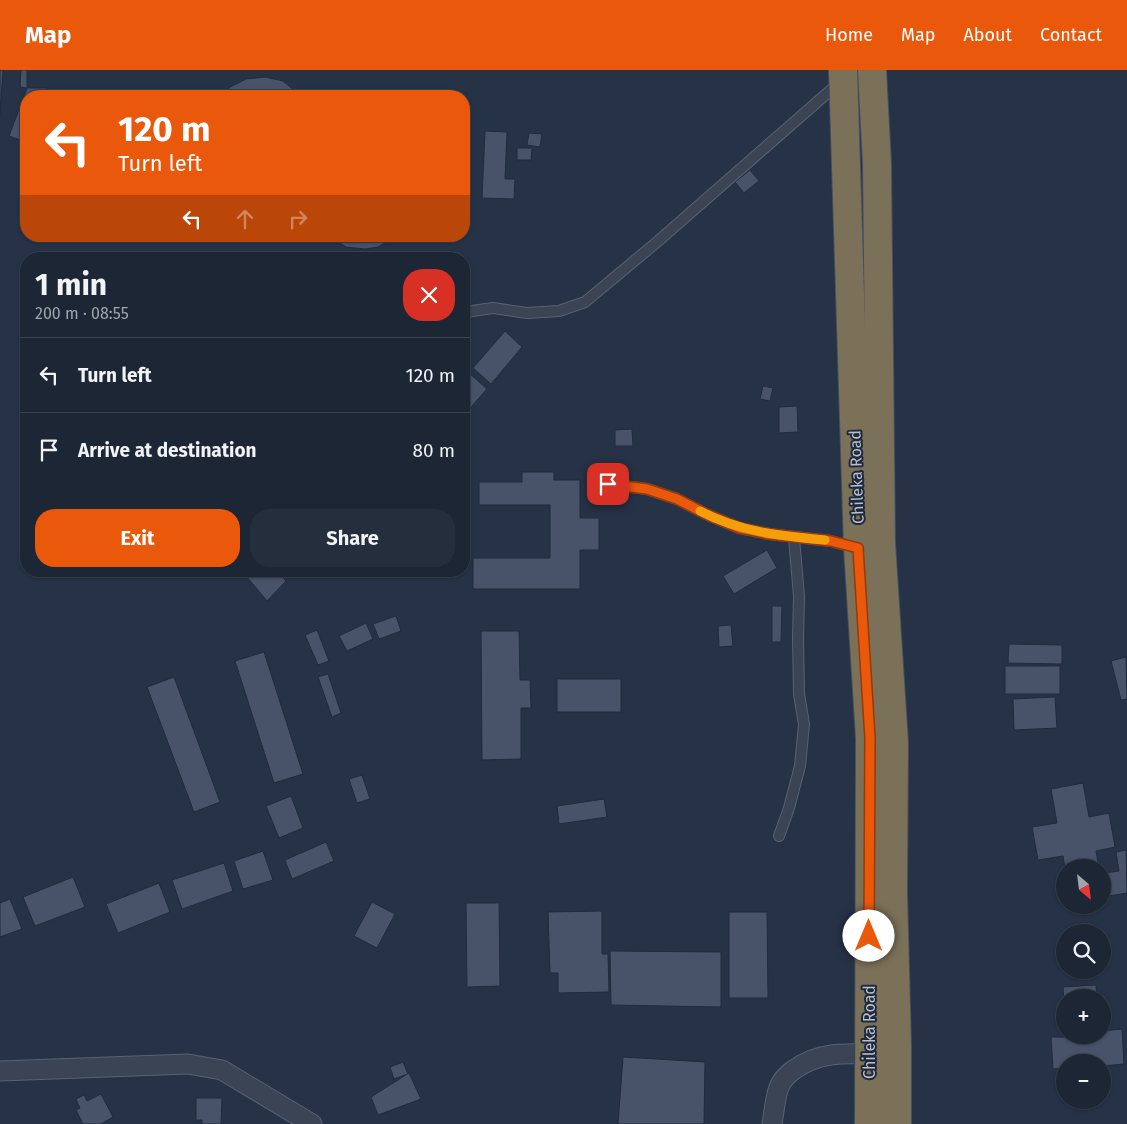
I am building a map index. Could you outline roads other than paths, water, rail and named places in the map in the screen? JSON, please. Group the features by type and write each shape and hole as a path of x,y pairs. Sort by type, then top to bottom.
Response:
{"highway":[{"name":"Chileka Road","path":"872,70 877,163 881,543 894,743 893,892 897,1124"},
{"name":"Chileka Road","path":"843,75 858,548 870,738 870,1124"}],"street":[{"path":"772,1124 778,1088 786,1075 803,1063 821,1056 841,1053 869,1054"},
{"path":"0,1072 188,1064 222,1070 312,1124"}],"lane":[{"path":"470,312 493,308 527,313 559,311 585,302 644,253 843,75"},
{"path":"608,484 647,489 677,499 708,515 740,528 794,538 831,541 858,548"},
{"path":"779,836 790,808 800,766 804,724 798,694 799,596 794,538"}]}
